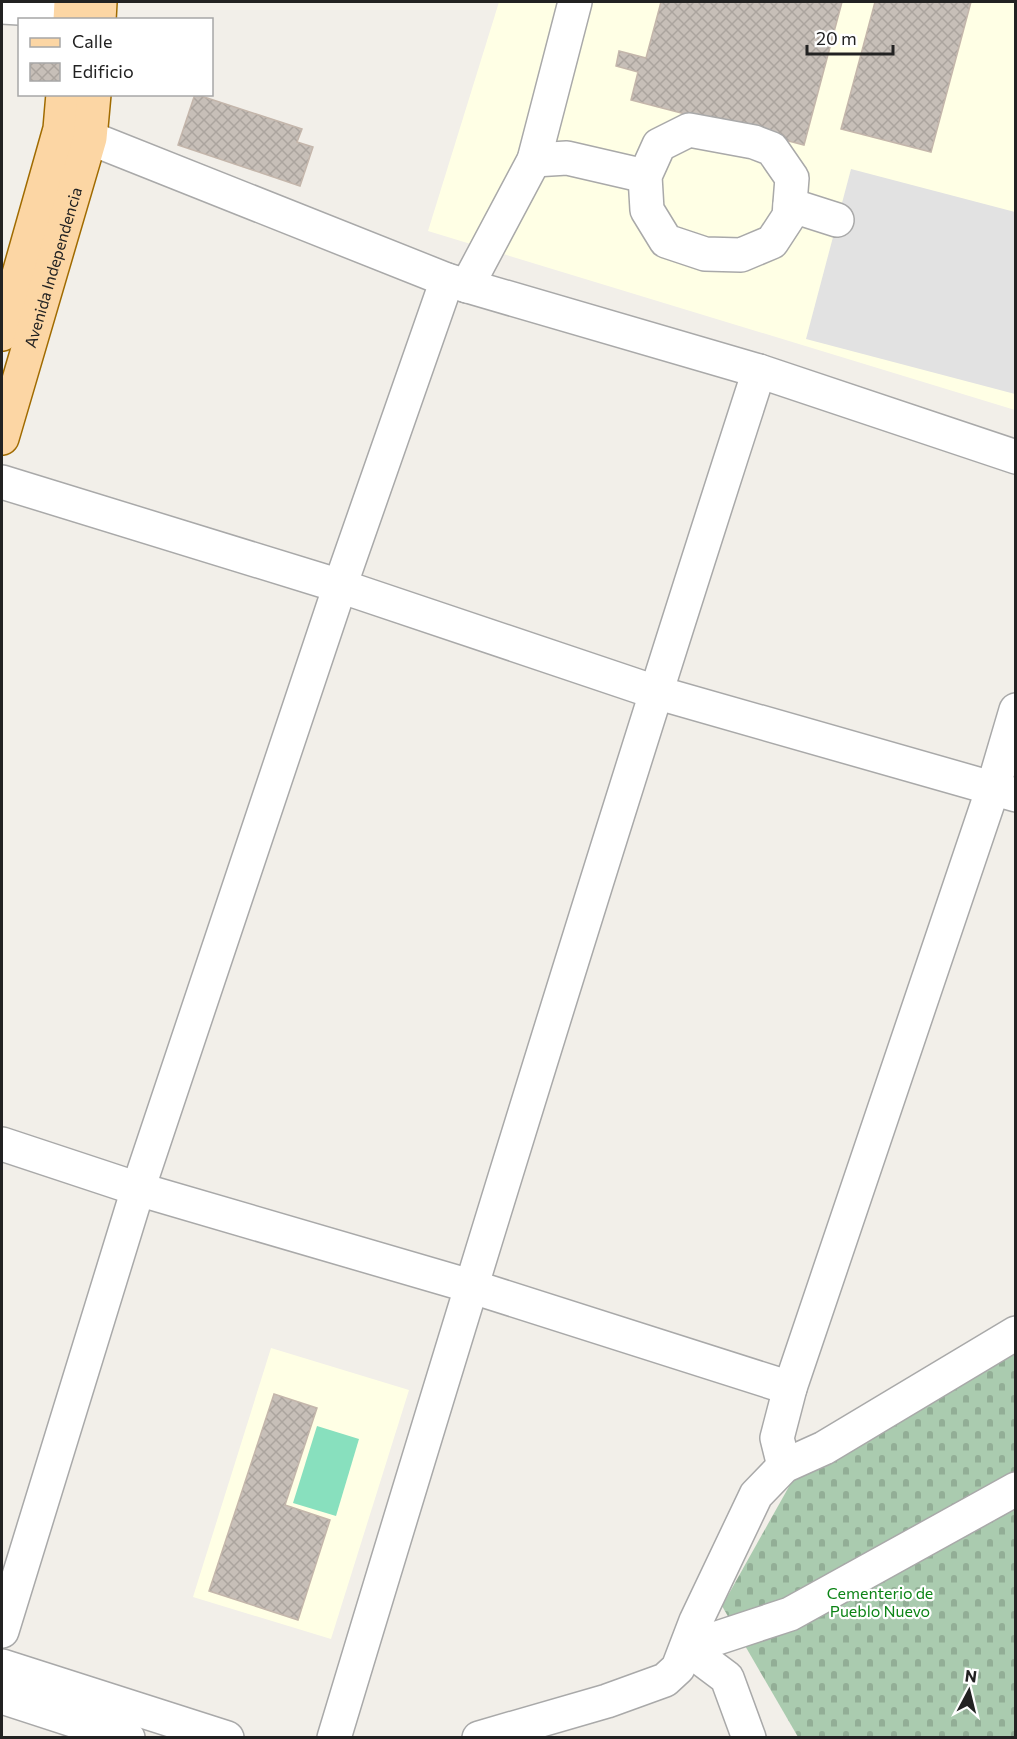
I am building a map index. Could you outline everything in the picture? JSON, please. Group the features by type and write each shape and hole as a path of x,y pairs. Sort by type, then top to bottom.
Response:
{"main road":[{"name":"Avenida Independencia","path":"2,438 75,134 64,96"},
{"name":"Avenida Independencia","path":"2,334 75,134 93,96"}],"street":[{"path":"2,1631 138,1189 340,586 457,283 534,160 575,2"},
{"path":"2,7 82,11"},
{"path":"689,130 754,142 772,149 792,178 789,216 772,242 741,255 705,254 666,241 647,210 645,176 659,145 689,130"},
{"path":"75,134 457,283 759,371 1016,458"},
{"path":"534,160 567,158 645,176"},
{"path":"790,205 837,220"},
{"path":"333,1737 470,1286 655,692 759,371"},
{"path":"2,482 340,586 655,692 1004,792"},
{"path":"784,1466 777,1438 790,1388 1004,792 1016,710"},
{"path":"2,1144 138,1189 470,1286 790,1388"},
{"path":"479,1737 607,1701 664,1680 678,1668 696,1621 756,1495 784,1466 824,1448 1016,1333"},
{"path":"687,1648 790,1614 1016,1489"},
{"path":"687,1648 727,1678 750,1737"},
{"path":"2,1666 227,1737"},
{"path":"2,1697 128,1737"}],"shaded area":[{"path":"499,2 1015,2 1015,410 428,231"},
{"path":"851,169 1015,212 1015,394 806,339"},
{"path":"271,1348 409,1390 331,1639 193,1597"}],"green space":[{"name":"Cementerio de Pueblo Nuevo","path":"1015,1347 1015,1737 798,1737 722,1606 796,1474"},
{"path":"317,1426 359,1439 336,1516 293,1503"}],"building":[{"path":"661,2 842,2 804,145 631,100 638,72 616,66 619,51 646,58"},
{"path":"875,2 971,2 931,152 841,129"},
{"path":"194,96 201,96 302,129 297,142 313,147 300,186 178,145"},
{"path":"274,1394 317,1408 285,1505 330,1520 298,1620 209,1591"}]}
